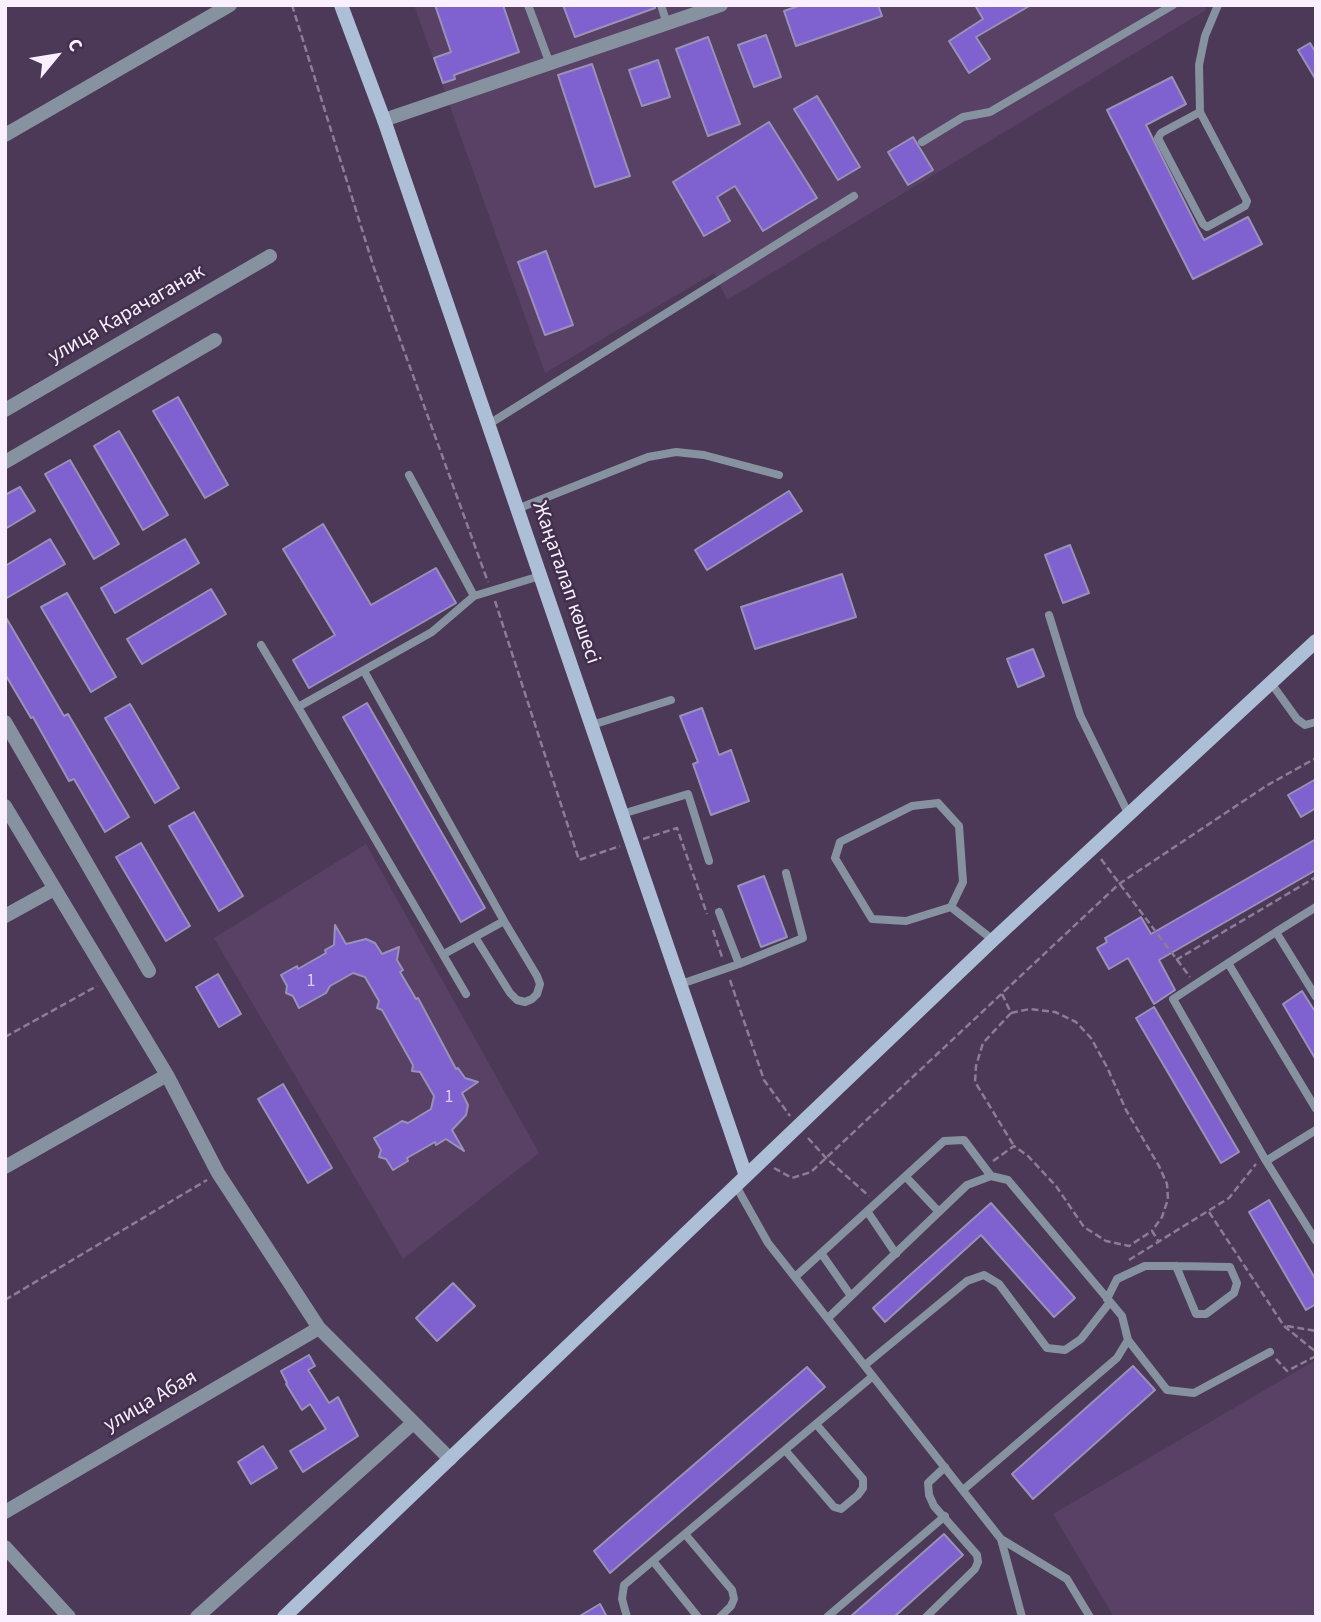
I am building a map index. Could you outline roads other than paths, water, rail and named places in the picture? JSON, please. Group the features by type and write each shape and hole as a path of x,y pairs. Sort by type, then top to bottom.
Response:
{"main road":[{"name":"Жаңаталап көшесі","path":"341,5 384,120 681,984 741,1181"},
{"path":"284,1617 993,940 1316,641"}],"street":[{"path":"5,135 230,5"},
{"path":"384,120 721,5"},
{"name":"улица Карачаганак","path":"5,410 270,256"},
{"path":"5,462 215,340"},
{"path":"5,722 149,971"},
{"path":"5,806 167,1075 218,1173 319,1328 450,1459"},
{"path":"5,916 54,889"},
{"path":"5,1167 167,1075"},
{"name":"улица Абая","path":"5,1512 319,1328"},
{"path":"197,1617 413,1423"},
{"path":"5,1547 69,1617"}],"lane":[{"path":"528,5 550,64"},
{"path":"661,5 667,24"},
{"path":"922,142 963,117 990,112 1173,5"},
{"path":"1200,112 1161,133 1158,138 1207,227 1245,206 1247,201 1200,112 1199,65 1205,36 1218,5"},
{"path":"489,424 854,196"},
{"path":"517,509 648,457 676,452 704,455 779,475"},
{"path":"409,474 474,596"},
{"path":"298,707 432,632 474,596 540,576"},
{"path":"1049,615 1080,715 1129,815"},
{"path":"261,645 466,994"},
{"path":"364,671 503,921 537,976 540,985 537,994 525,1002 517,1000 475,937"},
{"path":"1271,683 1297,719 1305,725 1316,722"},
{"path":"592,725 671,700"},
{"path":"622,814 688,794 709,861"},
{"path":"938,803 958,826 963,882 951,907 906,920 873,919 835,858 840,842 912,806 938,803"},
{"path":"681,984 803,938 786,873"},
{"path":"951,907 993,940"},
{"path":"1316,907 1173,999 1316,1241"},
{"path":"719,912 739,964"},
{"path":"444,954 503,921"},
{"path":"1276,932 1316,997"},
{"path":"1228,963 1316,1109"},
{"path":"1265,1158 1316,1130"},
{"path":"795,1277 944,1141 964,1140 991,1176"},
{"path":"828,1318 967,1185 991,1176 1008,1180 1109,1300 1122,1316 1128,1340 1167,1390 1194,1393 1269,1352"},
{"path":"906,1177 939,1212"},
{"path":"741,1181 768,1243 1001,1539 1067,1579 1090,1617"},
{"path":"867,1211 896,1254"},
{"path":"821,1253 851,1296"},
{"path":"865,1365 967,1281 984,1275 999,1284 1047,1348 1065,1350 1081,1339 1109,1300 1117,1279 1145,1266 1175,1266 1230,1267 1237,1283 1234,1293 1206,1314 1196,1314 1175,1266"},
{"path":"963,1490 1117,1358 1128,1340"},
{"path":"627,1617 621,1599 624,1585 873,1376"},
{"path":"785,1450 834,1507 841,1509 858,1496 863,1488 863,1479 816,1424"},
{"path":"926,1617 975,1569 978,1562 977,1555 934,1506 929,1495 928,1483 945,1467"},
{"path":"827,1617 945,1516"},
{"path":"685,1534 732,1590 734,1599 731,1606 719,1617"},
{"path":"1001,1539 1022,1617"},
{"path":"653,1561 698,1617"}]}
